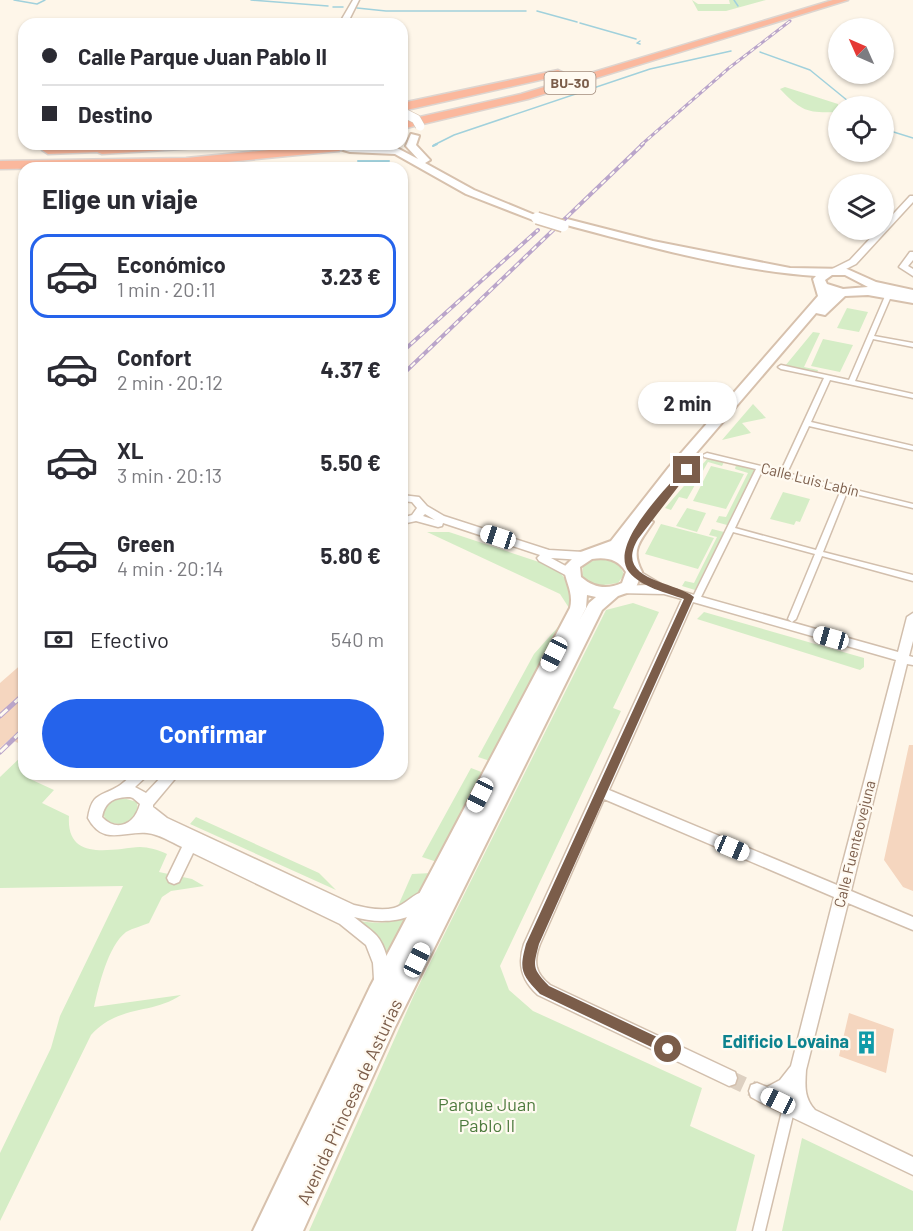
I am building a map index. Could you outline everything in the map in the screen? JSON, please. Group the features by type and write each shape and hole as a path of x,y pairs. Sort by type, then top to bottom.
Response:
{"highway":[{"name":"BU-30","path":"408,115 510,91 669,43 813,5 843,0"},
{"path":"813,5 849,0"},
{"name":"BU-30","path":"408,124 524,97 706,43 813,5"},
{"path":"408,105 550,75 669,43"},
{"path":"417,132 516,106 706,43"},
{"path":"3,152 52,150"},
{"path":"38,162 218,150"},
{"path":"186,162 297,150"},
{"path":"0,164 18,163"},
{"path":"0,164 18,164"}],"main road":[{"path":"408,115 416,119 417,132 410,144 413,149 438,168 491,195 540,216"},
{"path":"408,138 417,132"},
{"path":"377,150 397,152 470,192 565,224 643,242 826,278 859,278 913,294"},
{"path":"826,278 842,293"},
{"path":"826,278 822,299 666,479 616,544 576,560 575,579 594,592 617,592 633,579 629,547 659,503 830,301 859,278"},
{"path":"859,278 889,294 913,299"},
{"path":"584,555 615,555 631,567"},
{"name":"Avenida Princesa de Asturias","path":"266,1231 378,994 578,608 580,601 575,579"},
{"name":"Avenida Princesa de Asturias","path":"290,1231 387,1021 595,607 617,592"}],"street":[{"path":"346,18 356,0"},
{"path":"894,218 913,198"},
{"path":"859,278 878,240"},
{"path":"913,254 903,267 913,273"},
{"path":"851,382 889,294"},
{"path":"871,337 913,345"},
{"path":"781,367 913,396"},
{"path":"783,474 828,377"},
{"path":"806,423 913,448"},
{"name":"Calle Luis Labín","path":"707,454 913,506"},
{"path":"729,1078 544,990 530,974 528,954 693,598 760,468"},
{"path":"792,619 845,489"},
{"path":"408,498 415,499 423,508 450,522 548,554 584,555"},
{"path":"408,522 423,508"},
{"path":"408,522 541,558 575,579"},
{"path":"730,530 913,578"},
{"path":"631,567 664,590"},
{"path":"617,592 641,588 664,590 907,659"},
{"name":"Calle Fuenteovejuna","path":"810,1117 796,1095 798,1070 842,894 907,659 913,617"},
{"path":"135,780 122,791 108,796 100,803 95,818 99,825 106,829 153,828 345,919 372,941 381,963 383,977 378,994"},
{"path":"127,829 143,818 147,806 167,780"},
{"path":"122,791 137,793 147,806"},
{"path":"603,793 913,924"},
{"name":"Avenida Princesa de Asturias","path":"147,806 162,822 351,910 371,916 402,913 415,906 435,885"},
{"path":"174,878 190,845"},
{"path":"798,1070 786,1086 762,1094 913,1166"},
{"path":"759,1231 789,1107"}],"green space":[{"path":"692,0 698,4 730,4 729,0 766,0 726,11 698,11"},
{"path":"785,87 828,101 828,112 806,110 780,89"},
{"path":"847,308 868,312 859,332 837,328"},
{"path":"813,332 820,333 804,367 818,370 817,373 785,366"},
{"path":"823,339 853,345 840,372 811,366"},
{"path":"753,404 766,418 742,423 751,433 722,440"},
{"path":"708,458 724,462 722,466 708,462 687,499 679,497 671,510 665,508"},
{"path":"736,465 755,470 727,525 716,522 719,516 726,517 748,473 735,469"},
{"path":"711,466 744,474 726,509 693,501"},
{"path":"783,492 810,499 800,522 796,521 794,525 770,519"},
{"path":"687,508 706,513 697,532 676,526"},
{"path":"661,524 714,538 698,569 645,554"},
{"path":"712,529 724,532 695,590 682,586 685,581 694,583 717,537 709,535"},
{"path":"427,532 449,532 554,567 563,576 568,586 571,611 560,594"},
{"path":"600,558 612,561 621,568 624,575 618,583 597,586 582,577 583,565"},
{"name":"Parque Juan Pablo II","path":"633,603 659,612 613,708 621,711 500,966 509,990 533,1011 702,1088 690,1126 755,1155 736,1231 309,1231 414,995 606,610"},
{"path":"704,612 864,658 864,667 860,670 697,619"},
{"path":"566,618 490,761 478,757 534,654"},
{"path":"18,760 18,780 32,780 54,790 42,803 69,816 70,831 75,841 82,847 92,850 140,847 157,850 167,854 159,872 192,879 204,886 171,891 162,897 149,923 126,932 114,947 105,966 94,1007 181,995 159,1005 113,1018 91,1035 0,1221 0,1153 51,1048 60,1016 123,886 0,888 0,777"},
{"path":"471,768 484,773 437,862 422,857"},
{"path":"123,798 137,802 138,815 124,825 107,822 103,814 105,807 112,801"},
{"path":"196,817 319,873 336,890 190,824"},
{"path":"432,873 415,896 398,906 412,874"},
{"path":"408,917 386,958 371,931 360,921 396,921"},
{"path":"802,1138 913,1191 913,1231 782,1231"}],"building":[{"path":"18,667 18,743 10,739 0,748 0,683"},
{"path":"909,745 913,745 913,891 903,887 884,860"},
{"name":"Edificio Lovaina","path":"849,1013 894,1029 886,1073 839,1056"}],"waterway":[{"path":"14,0 37,4 45,0"},
{"path":"251,0 328,6"},
{"path":"734,0 738,6"},
{"path":"333,7 343,7"},
{"path":"357,8 386,11 526,11"},
{"path":"537,11 577,22"},
{"path":"580,23 636,39"},
{"path":"640,41 637,43 640,44"},
{"path":"434,145 454,135 650,69 731,51"},
{"path":"760,52 810,70 842,96"},
{"path":"894,132 913,138"},
{"path":"433,146 437,144"},
{"path":"358,161 389,161"}],"tunnel":[{"path":"729,1078 757,1091"}],"railway":[{"path":"641,145 729,68 790,21"},
{"path":"408,369 643,144"},
{"path":"408,347 538,230"},
{"path":"0,716 18,700"},
{"path":"0,752 18,735"}],"place":[{"name":"Edificio Lovaina","path":"867,1042"}],"route":[{"path":"668,1049 544,990 536,984 527,964 532,944 610,777 689,597 655,585 634,572 627,562 629,547 633,539 650,514 687,470"}]}
